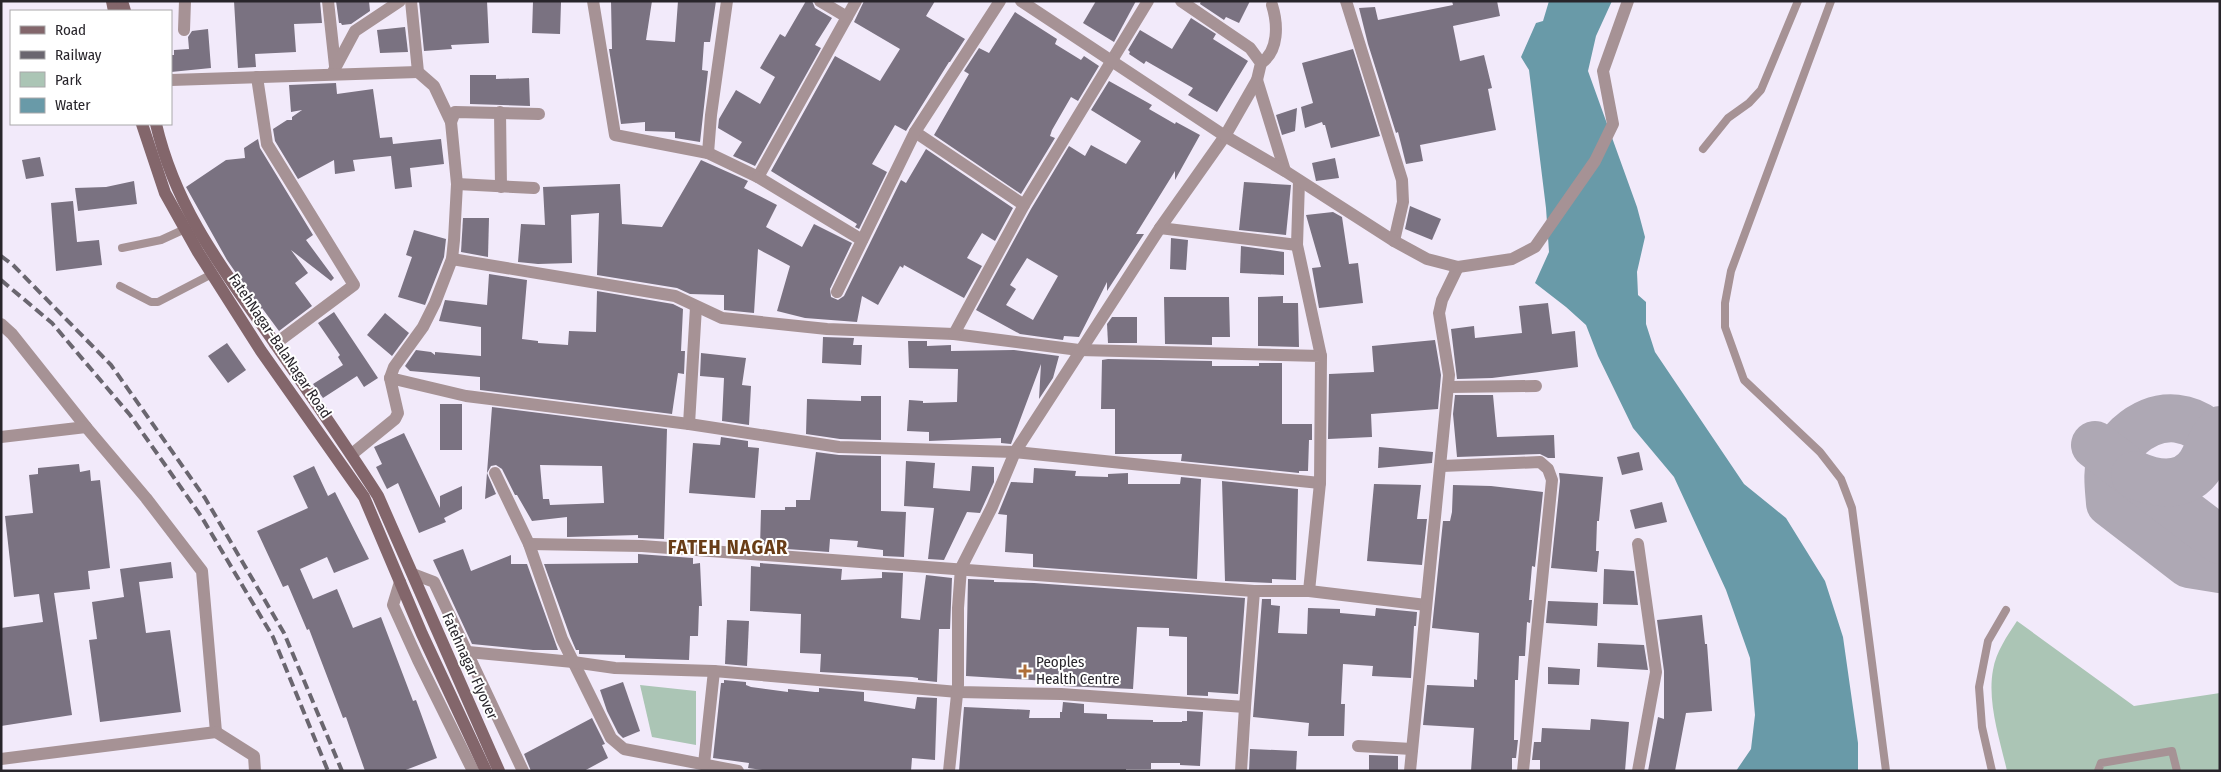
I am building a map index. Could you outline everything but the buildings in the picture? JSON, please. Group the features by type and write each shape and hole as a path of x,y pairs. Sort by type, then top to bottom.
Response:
{"main road":[{"name":"FatehNagar-BalaNagar Road","path":"142,125 165,193 192,234 212,274 262,351 364,496 400,582"},
{"path":"156,125 192,234"},
{"name":"Fatehnagar Flyover","path":"192,234 275,344 352,454 378,496 413,574 434,627 499,771"},
{"name":"Fatehnagar Flyover","path":"400,582 422,634 486,771"}],"street":[{"path":"184,30 185,1"},
{"path":"328,1 333,70"},
{"path":"333,70 355,31 400,1"},
{"path":"411,1 418,72"},
{"path":"593,1 615,135 708,153 758,177 862,240"},
{"path":"708,153 711,115 727,1"},
{"path":"820,1 847,17"},
{"path":"758,177 856,1"},
{"path":"836,292 915,132 1000,1"},
{"path":"1021,1 1225,136 1394,241 1426,259 1458,267 1512,259 1535,247 1595,161 1613,124 1602,71 1628,1"},
{"path":"954,334 1024,205 1148,1"},
{"path":"1181,1 1250,48 1261,63"},
{"path":"1346,1 1402,180 1403,202 1394,241"},
{"path":"949,771 958,692 958,608 961,568 992,507 1015,452 1054,393 1079,350 1160,228 1225,136 1257,80 1261,63 1268,58 1275,39 1276,21 1272,6"},
{"path":"172,80 257,77 333,70 418,72 434,86 451,122 457,184 452,259 423,327 394,367 390,378 398,413 395,419 352,454"},
{"path":"257,77 267,144 354,285 275,344"},
{"path":"1257,80 1284,171"},
{"path":"451,122 455,112 539,114"},
{"path":"500,112 501,186"},
{"path":"915,132 1024,205"},
{"path":"1299,181 1297,244 1321,356 1320,483 1309,591"},
{"path":"457,184 534,188"},
{"path":"1160,228 1297,244"},
{"path":"452,259 675,296 722,318 817,328 954,334 1079,350 1321,356"},
{"path":"1410,771 1442,466 1449,375 1439,313 1442,300 1458,267"},
{"path":"689,424 696,306"},
{"path":"1,324 12,334 86,427 146,498 202,571 216,732"},
{"path":"390,378 466,396 689,424 839,447 1015,452 1320,483"},
{"path":"1448,387 1536,386"},
{"path":"1,437 86,427"},
{"path":"1442,466 1540,462 1548,469 1552,480 1523,771"},
{"path":"495,473 529,544 562,639 611,738 624,749 738,771"},
{"path":"529,544 642,546 1254,591 1309,591 1426,605"},
{"path":"1638,544 1656,672 1638,771"},
{"path":"413,574 434,582 523,771"},
{"path":"400,582 394,605 418,660 473,771"},
{"path":"1241,771 1254,591"},
{"path":"468,652 615,668 714,671 958,692 1060,694 1245,707"},
{"path":"704,764 714,671"},
{"path":"1,759 216,732 254,756 254,771"},
{"path":"1358,746 1412,749"}],"lane":[{"path":"1703,149 1728,118 1749,103 1761,90 1798,1"},
{"path":"1830,1 1731,271 1725,303 1725,327 1744,380 1820,452 1842,479 1852,508 1886,771"},
{"path":"122,248 192,234"},
{"path":"120,286 152,302 158,302 212,274"},
{"path":"1992,771 1982,727 1979,687 1988,641 2006,610"},
{"path":"2098,771 2101,763 2172,751 2177,771"}],"green space":[{"path":"2017,621 2134,706 2220,693 2220,771 2007,771 1995,721 1992,682 1993,670 2002,644"},
{"path":"640,685 696,691 696,745 652,737"}],"water":[{"path":"1549,1 1612,1 1596,36 1588,71 1637,207 1645,237 1637,272 1638,295 1646,302 1646,324 1655,352 1744,484 1786,518 1825,581 1843,637 1858,743 1858,771 1736,771 1751,749 1755,715 1750,658 1726,590 1674,477 1633,428 1598,356 1586,325 1535,283 1549,252 1546,208 1529,70 1521,57 1536,23 1543,21"}],"taxiway":[{"path":"2220,444 2199,426 2188,421 2165,419 2153,422 2141,427 2118,448 2110,462 2108,480 2110,503 2189,564 2220,569"},
{"path":"2135,475 2162,482 2180,481 2188,477 2201,464 2220,430"},
{"path":"2095,445 2220,540"}],"railway":[{"path":"1,256 13,265 111,365 205,498 284,633 342,771"},
{"path":"1,280 52,323 130,415 201,516 273,637 328,771"}],"place":[{"name":"Peoples Health Centre","path":"1025,671"}],"district":[{"name":"FATEH NAGAR","path":"728,547"}]}
